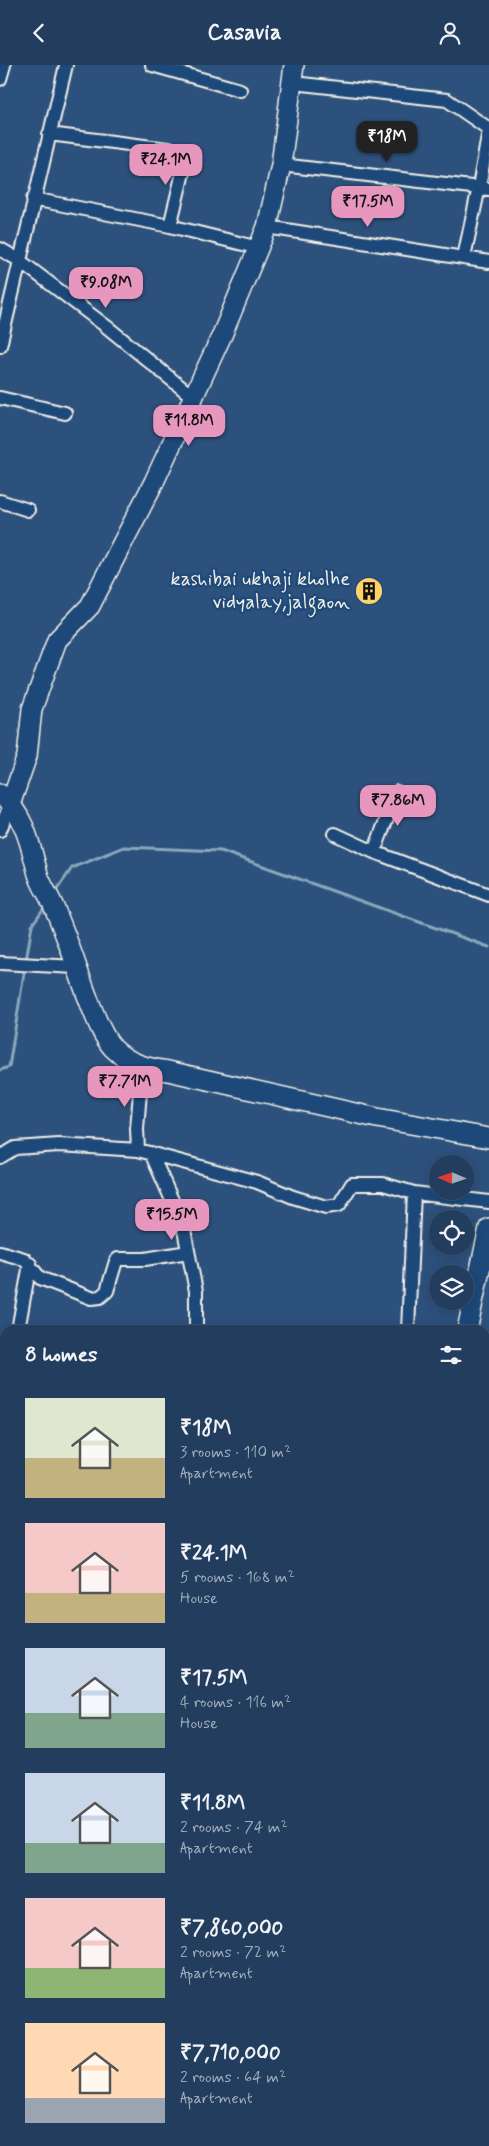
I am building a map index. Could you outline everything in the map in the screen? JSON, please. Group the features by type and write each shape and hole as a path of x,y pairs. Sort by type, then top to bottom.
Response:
{"street":[{"path":"0,79 4,65"},
{"path":"0,346 66,65"},
{"path":"152,65 166,67 240,90"},
{"path":"0,830 5,799 27,756 32,709 57,640 90,606 154,482 222,335 267,227 281,165 294,74 447,100 489,129 484,188 464,257"},
{"path":"49,134 184,151 187,156 170,226"},
{"path":"281,165 484,188"},
{"path":"33,199 170,226 259,247"},
{"path":"267,227 489,262"},
{"path":"0,249 19,260 107,327 194,397"},
{"path":"0,398 65,413"},
{"path":"0,501 28,510"},
{"path":"374,852 397,792"},
{"path":"5,799 27,832 38,876 53,905 96,1019 113,1047 128,1059 142,1067 168,1071 377,1118 489,1138"},
{"path":"335,834 374,852 489,895"},
{"path":"0,963 76,967"},
{"path":"138,1150 137,1129 142,1067"},
{"path":"0,1157 15,1148 59,1145 138,1150 258,1182 293,1197 326,1207 339,1205 352,1184 383,1184 414,1193 489,1201"},
{"path":"151,1153 183,1225 196,1291 196,1325"},
{"path":"408,1325 414,1193"},
{"path":"468,1325 489,1228"},
{"path":"0,1253 24,1259 40,1278 92,1297 100,1297 107,1291 118,1259 145,1259 188,1252"},
{"path":"19,1325 30,1264"}],"waterway":[{"path":"54,894 72,868 124,847 221,851 489,947"},
{"path":"26,961 32,925 46,905"},
{"path":"0,1070 9,1067 25,967"}],"place":[{"name":"kashibai ukhaji kholhe vidyalay,jalgaon","path":"369,591"}]}
